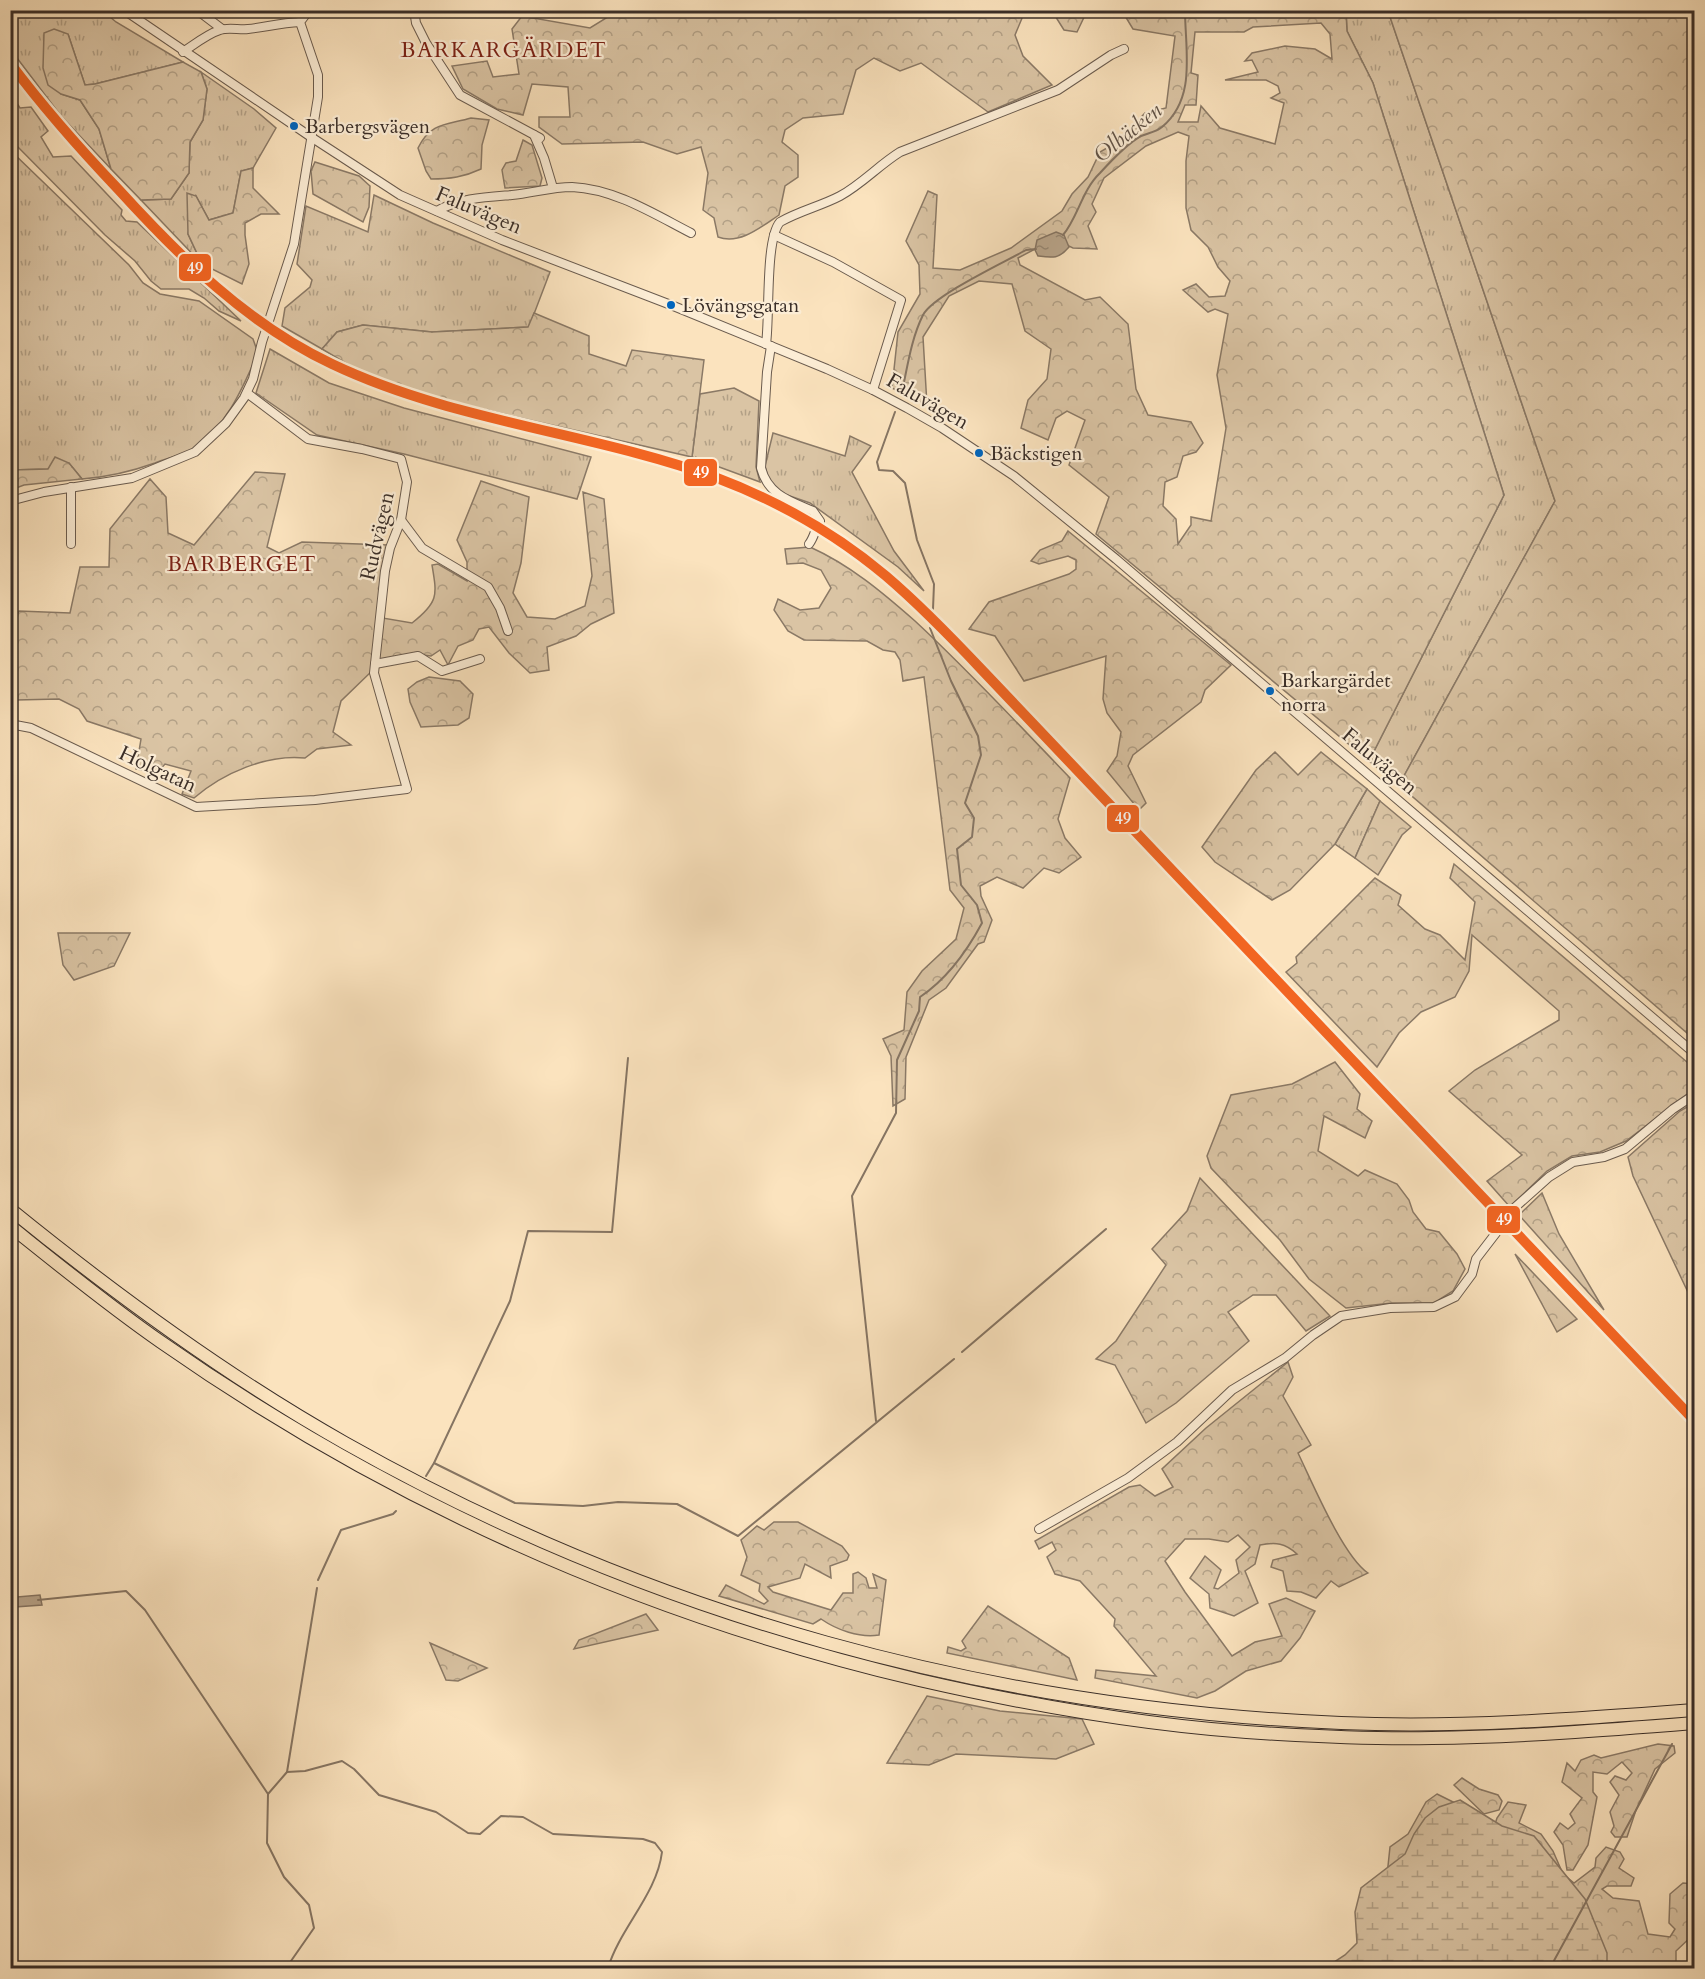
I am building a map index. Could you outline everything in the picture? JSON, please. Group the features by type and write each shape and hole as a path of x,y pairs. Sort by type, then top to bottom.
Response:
{"highway":[{"path":"10,1209 168,1331 227,1371 343,1442 409,1478 495,1520 590,1562 678,1596 782,1630 846,1649 993,1683 1079,1699 1178,1712 1270,1720 1425,1725 1517,1722 1695,1710"},
{"path":"10,1226 161,1342 263,1409 356,1464 489,1532 583,1574 671,1608 766,1640 839,1661 990,1696 1076,1712 1248,1732 1430,1738 1592,1731 1695,1723"}],"street":[{"name":"Faluvägen","path":"124,10 183,52 400,195 502,240 769,345 873,390 942,428 1014,476 1048,502 1695,1053"},
{"path":"197,10 222,29"},
{"path":"300,22 309,10"},
{"path":"414,10 416,23 426,43 460,95 537,136 553,188"},
{"path":"183,52 222,29 232,30 300,22"},
{"path":"10,501 71,487 132,478 195,452 226,423 247,393 294,244 318,97 318,75 300,22"},
{"path":"809,544 820,521 818,516 813,511 769,488 761,468 775,228 780,222 839,196 860,184 900,152 1058,90 1124,49"},
{"path":"437,211 449,204 572,187 600,190 626,200 691,233"},
{"path":"774,235 833,262 901,300 873,390"},
{"name":"Rudvägen","path":"247,393 308,439 401,459 407,482 400,520 385,571 374,673 407,789"},
{"path":"70,544 71,487"},
{"path":"400,520 422,548 488,586 500,608 508,631"},
{"path":"375,664 418,656 442,671 480,659"},
{"name":"Holgatan","path":"10,724 31,728 196,807 315,800 407,789"},
{"path":"1039,1530 1128,1478 1177,1442 1232,1390 1285,1358 1341,1316 1390,1308 1434,1307 1455,1298 1472,1274 1476,1259 1496,1233 1503,1218 1549,1177 1573,1162 1604,1157 1625,1149 1673,1109 1695,1095"}],"green space":[{"path":"619,10 1028,11 1025,11 1015,35 1023,56 1052,85 988,112 921,63 900,71 874,58 856,70 843,114 803,118 785,130 782,142 798,155 798,177 785,186 779,215 750,234 726,239 718,237 714,218 703,210 708,173 701,147 677,154 643,142 562,144 539,127 539,117 570,117 568,87 532,84 523,115 497,109 463,89 452,66 487,61 493,77 519,74 512,29 522,16 590,28"},
{"path":"11,11 103,11 116,22 183,62 85,85 68,34 61,94 80,100 99,129 111,169 61,116 17,58 11,48"},
{"path":"1052,11 1087,11 1077,32 1064,30"},
{"path":"1122,11 1346,11 1347,31 1373,83 1504,495 1369,761 1096,534 1109,497 1069,465 1085,420 1067,411 1056,418 1048,440 1021,428 1028,400 1047,379 1051,349 1025,331 1012,284 979,281 949,296 923,337 927,405 892,388 898,332 920,294 919,265 906,241 928,191 937,195 933,268 960,270 1011,248 1062,211 1072,194 1088,177 1100,152 1119,141 1145,113 1166,108 1175,36 1133,29","holes":["1321,23 1330,34 1332,59 1315,49 1285,46 1252,53 1245,61 1252,60 1258,72 1225,80 1266,80 1278,86 1280,93 1271,98 1284,103 1275,144 1220,128 1201,106 1198,122 1178,122 1185,105 1196,105 1198,75 1191,73 1195,32 1244,32 1253,27","1178,132 1189,136 1186,161 1186,208 1191,230 1208,247 1218,267 1230,281 1225,296 1209,297 1196,284 1183,290 1208,312 1215,309 1228,314 1217,375 1226,428 1211,521 1191,517 1191,525 1178,544 1176,519 1163,506 1165,482 1177,477 1183,456 1196,452 1203,443 1191,422 1148,415 1136,389 1128,324 1100,297 1085,300 1020,265 1018,258 1054,239 1073,248 1097,249 1088,226 1096,212 1092,204 1104,178 1146,146"]},
{"path":"1346,11 1388,11 1555,501 1399,785 1369,761 1504,495 1373,83 1347,31"},
{"path":"1388,11 1694,11 1694,1039 1399,785 1555,501"},
{"path":"54,29 68,34 85,85 183,62 201,72 207,89 203,120 190,142 189,173 171,199 141,200 111,169 99,129 80,100 61,94 48,85 43,68 44,33"},
{"path":"201,72 254,109 276,128 253,168 241,171 233,213 209,220 196,196 188,234 202,264 141,200 171,199 189,173 190,142 203,120 207,89"},
{"path":"13,97 20,108 31,107 48,131 41,137 53,157 71,156 122,210 121,215 126,221 137,222 241,321 219,311 189,289 161,289 151,281 135,261 105,235 11,140 10,98"},
{"path":"471,118 489,120 482,145 481,169 457,177 431,179 418,148 423,140 428,133 440,126"},
{"path":"523,140 532,145 542,178 540,186 505,188 502,170 506,163 516,161"},
{"path":"10,150 129,265 143,283 160,294 199,301 253,339 258,353 233,405 216,429 194,448 137,469 92,478 82,479 69,463 48,469 11,470"},
{"path":"315,162 359,176 370,186 369,207 363,222 313,194 311,171"},
{"path":"253,168 253,188 279,214 261,214 245,223 249,264 242,284 202,264 188,234 187,193 196,196 209,220 233,213 241,171"},
{"path":"374,195 433,223 550,272 529,327 432,332 363,325 337,332 322,349 282,326 285,308 310,287 312,280 297,264 306,206 368,232"},
{"path":"534,313 589,336 589,354 626,366 632,350 704,360 692,457 456,403 369,377 322,349 337,332 363,325 432,332 528,327"},
{"path":"270,349 329,383 404,408 591,457 577,499 404,454 317,435 256,393"},
{"path":"734,388 759,401 756,467 760,482 692,457 700,394"},
{"path":"773,433 845,456 850,436 871,446 852,472 894,551 924,591 898,567 810,503 784,494 769,482 765,466"},
{"path":"55,457 69,463 82,479 24,485 11,490 11,470 48,469"},
{"path":"255,472 285,474 267,547 279,553 302,542 388,545 372,671 341,701 333,732 351,745 317,749 305,758 276,759 246,767 218,781 194,798 182,794 191,771 165,764 157,773 136,769 141,739 87,721 79,709 59,699 16,700 11,675 10,631 19,611 70,613 80,567 109,567 110,529 150,479 166,497 168,533 194,545"},
{"path":"481,481 529,497 521,563 513,593 527,617 555,619 585,606 592,576 583,492 604,499 614,613 591,624 576,636 547,647 549,670 530,673 509,653 489,627 479,629 473,640 458,646 448,665 440,650 431,656 415,654 378,661 383,618 412,623 432,603 435,584 432,565 438,564 467,581 467,562 457,540"},
{"path":"1068,531 1231,665 1205,690 1201,702 1133,755 1128,766 1146,803 1139,810 1107,771 1117,756 1121,732 1107,713 1103,699 1106,656 1024,681 995,636 969,629 989,602 1069,574 1076,569 1076,560 1068,556 1039,564 1031,561 1040,550 1062,541"},
{"path":"810,547 852,571 915,621 1070,778 1058,819 1065,838 1081,857 1059,873 1044,868 1023,888 997,877 980,886 981,896 992,920 984,942 978,944 946,988 929,1000 906,1057 905,1099 893,1106 891,1056 883,1039 904,1030 907,992 922,971 956,939 964,908 950,890 924,677 903,681 900,660 895,652 883,650 867,641 804,640 788,631 774,610 778,599 800,610 819,608 831,588 821,570 803,563 787,564 785,549"},
{"path":"429,677 460,681 473,694 469,718 458,725 421,727 410,702 408,689"},
{"path":"1275,752 1298,775 1321,752 1367,789 1335,844 1290,890 1272,900 1215,862 1202,847 1256,770"},
{"path":"1367,789 1380,801 1355,858 1335,844"},
{"path":"1380,801 1411,827 1402,835 1378,875 1355,858"},
{"path":"1454,864 1694,1068 1694,1089 1626,1141 1600,1152 1572,1156 1547,1171 1510,1207 1487,1181 1522,1155 1449,1091 1475,1070 1559,1020 1559,1011 1472,935 1469,971 1455,997 1421,1012 1399,1033 1377,1067 1286,972 1297,963 1296,957 1375,878 1401,895 1398,905 1425,929 1440,935 1465,960 1475,902 1450,878"},
{"path":"58,933 130,933 114,966 74,980 63,965"},
{"path":"1335,1062 1360,1094 1357,1109 1372,1121 1365,1138 1324,1116 1318,1151 1358,1176 1365,1170 1397,1184 1426,1229 1439,1232 1457,1254 1465,1269 1453,1291 1434,1303 1392,1303 1346,1308 1309,1279 1280,1240 1211,1168 1207,1156 1231,1095 1292,1084"},
{"path":"1694,1103 1694,1305 1633,1176 1628,1157 1680,1111"},
{"path":"1200,1178 1330,1316 1306,1331 1276,1295 1253,1295 1228,1312 1249,1341 1176,1403 1146,1423 1115,1365 1096,1359 1116,1341 1166,1265 1152,1249 1187,1211"},
{"path":"1542,1193 1559,1234 1604,1310 1519,1215"},
{"path":"1515,1254 1577,1319 1557,1332"},
{"path":"1288,1362 1293,1377 1283,1396 1311,1445 1298,1453 1348,1551 1368,1573 1339,1587 1331,1581 1316,1598 1301,1592 1287,1591 1283,1571 1271,1567 1273,1560 1297,1554 1280,1544 1260,1545 1255,1564 1245,1571 1258,1603 1234,1616 1210,1608 1209,1594 1190,1578 1205,1556 1221,1570 1214,1588 1218,1589 1239,1573 1236,1560 1250,1547 1238,1535 1228,1542 1185,1539 1165,1561 1232,1656 1255,1642 1282,1636 1269,1604 1286,1598 1315,1611 1300,1638 1281,1661 1246,1671 1215,1691 1197,1698 1095,1678 1096,1670 1156,1676 1114,1626 1115,1619 1080,1581 1055,1574 1047,1557 1056,1550 1052,1542 1039,1549 1035,1541 1129,1487 1140,1485 1155,1496 1173,1487 1162,1469 1206,1428"},
{"path":"774,1522 798,1522 842,1546 849,1555 847,1560 830,1566 831,1578 805,1564 800,1578 768,1587 773,1592 831,1610 843,1593 853,1593 853,1574 858,1572 866,1578 869,1588 877,1588 873,1574 886,1580 879,1635 848,1632 821,1619 813,1624 719,1596 726,1585 764,1604 768,1601 759,1591 760,1584 741,1575 747,1557 741,1540 757,1526 764,1530"},
{"path":"988,1606 1069,1658 1077,1680 947,1653 948,1647 961,1651 966,1648 962,1641"},
{"path":"646,1614 658,1630 574,1649 579,1640"},
{"path":"430,1643 487,1668 458,1681 446,1680"},
{"path":"927,1696 1000,1711 1082,1719 1094,1744 1056,1759 956,1754 929,1765 887,1763"},
{"path":"1658,1744 1674,1746 1675,1753 1655,1769 1636,1810 1627,1837 1615,1837 1611,1832 1614,1826 1610,1812 1619,1795 1610,1782 1615,1776 1626,1780 1632,1773 1622,1762 1607,1774 1593,1772 1593,1792 1597,1797 1588,1845 1573,1870 1567,1870 1563,1845 1554,1832 1560,1823 1568,1829 1575,1823 1570,1814 1582,1798 1562,1782 1567,1763 1575,1771 1581,1760 1594,1755 1601,1758"},
{"path":"1462,1778 1479,1789 1498,1795 1502,1801 1499,1810 1484,1814 1454,1785"},
{"path":"1437,1794 1455,1803 1492,1833 1497,1818 1508,1802 1526,1805 1519,1823 1541,1834 1553,1851 1563,1874 1574,1883 1595,1867 1596,1858 1606,1847 1620,1852 1624,1859 1619,1868 1634,1878 1631,1886 1607,1886 1602,1889 1613,1898 1639,1901 1648,1934 1670,1937 1675,1929 1669,1923 1670,1894 1683,1883 1694,1884 1694,1934 1676,1951 1676,1962 1685,1968 1567,1968 1386,1885 1390,1847 1408,1834 1426,1802"},
{"path":"1460,1800 1502,1826 1534,1836 1585,1899 1607,1953 1607,1968 1325,1968 1345,1955 1357,1943 1355,1912 1361,1888 1405,1854 1414,1834 1425,1818 1439,1807"}],"water":[{"path":"1056,232 1064,235 1069,247 1055,257 1038,256 1035,250 1037,240"},
{"path":"11,1593 17,1597 40,1595 42,1605 15,1607 11,1612"}],"waterway":[{"name":"Olbäcken","path":"1063,235 1073,220 1084,195 1114,158 1141,136 1162,127 1173,115 1185,88 1187,73 1185,10"},
{"path":"903,387 916,332 923,315 930,307 940,298 986,271 1026,250 1036,249"},
{"path":"895,412 877,462 879,470 893,471 905,483 917,540 934,584 933,609"},
{"path":"876,1421 852,1196 896,1113 897,1060 919,1011 920,997 956,964 982,923 977,905 961,885 957,849 972,837 974,818 965,803 981,755 978,736 951,681 930,628"},
{"path":"426,1476 510,1301 528,1231 612,1232 628,1058"},
{"path":"962,1352 1106,1229"},
{"path":"434,1463 515,1503 583,1506 618,1502 677,1504 738,1536 954,1359"},
{"path":"318,1580 341,1530 393,1514 396,1511"},
{"path":"268,1794 287,1772 317,1588"},
{"path":"38,1600 126,1591 145,1610 268,1794"},
{"path":"1550,1968 1672,1744"},
{"path":"287,1772 305,1771 342,1761 354,1769 379,1795 436,1812 468,1833 480,1834 501,1816 523,1817 553,1834 643,1839 655,1843 662,1852 659,1867 646,1897 621,1939 608,1968"},
{"path":"268,1794 267,1843 284,1877 309,1905 314,1928 288,1968"}],"transit line":[{"name":"49","path":"10,63 76,143 191,264 243,309 301,348 378,384 426,400 621,449 717,478 762,497 806,520 847,546 886,576 960,646 1694,1420"}],"place":[{"name":"Barbergsvägen","path":"294,126"},
{"name":"Lövängsgatan","path":"671,305"},
{"name":"Bäckstigen","path":"979,453"},
{"name":"Barkargärdet norra","path":"1270,691"}],"district":[{"name":"BARKARGÄRDET","path":"504,49"},
{"name":"BARBERGET","path":"242,563"}]}
